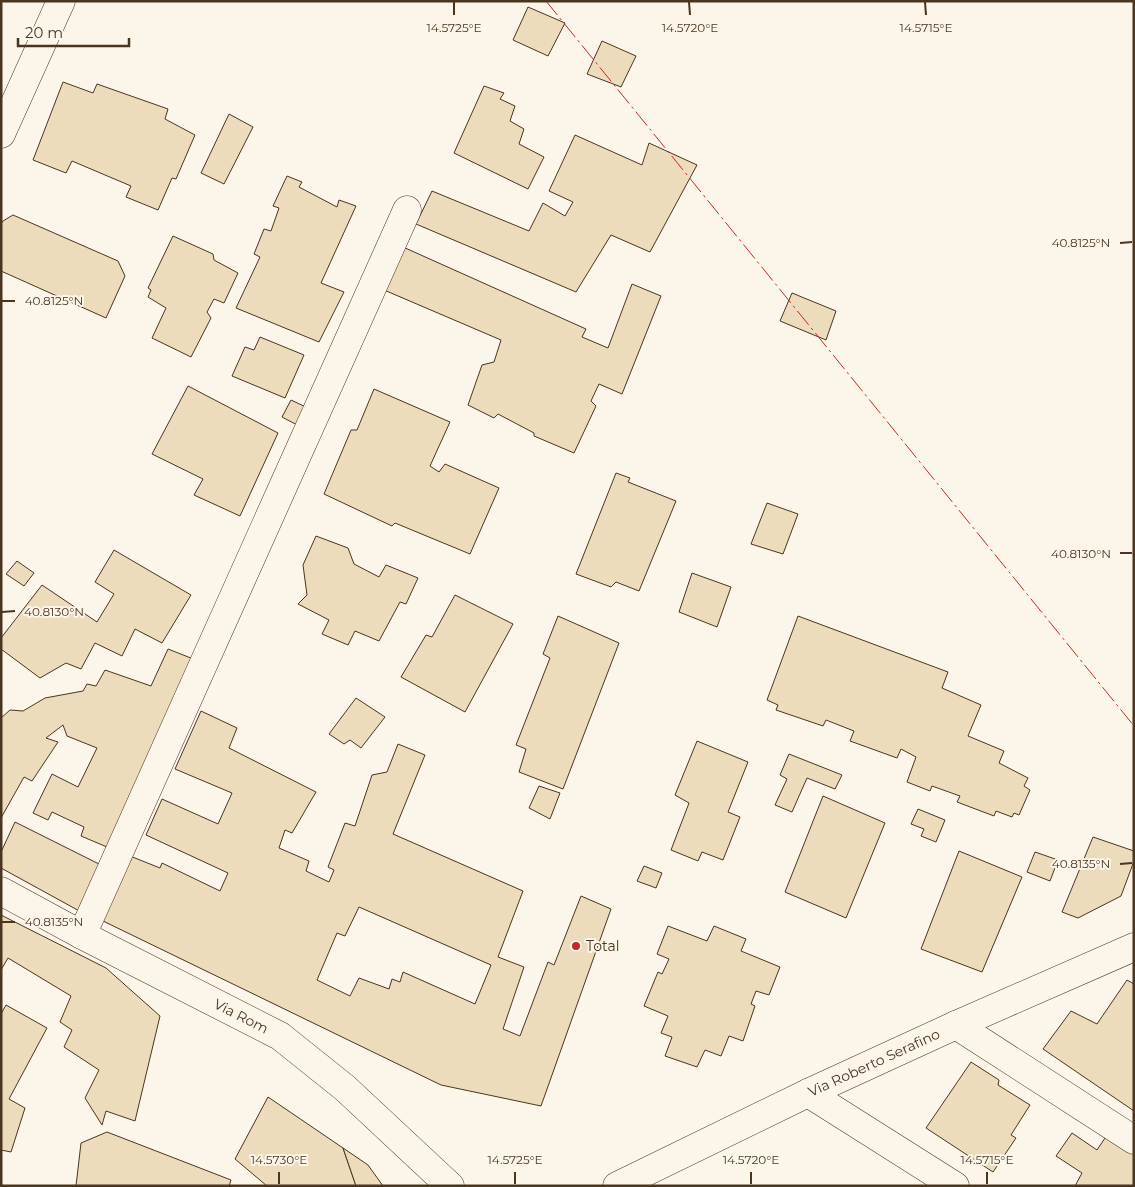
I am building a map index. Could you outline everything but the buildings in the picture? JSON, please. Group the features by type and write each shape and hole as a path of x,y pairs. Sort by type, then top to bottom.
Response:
{"street":[{"path":"1,134 61,1"},
{"path":"82,935 407,210"},
{"name":"Via Rom","path":"1,892 280,1036 345,1088 450,1186"},
{"name":"Via Roberto Serafino","path":"617,1186 808,1093 956,1025 1134,947"},
{"path":"956,1025 1134,1140"},
{"path":"808,1093 955,1186"}],"power":[{"path":"546,1 1134,726"}],"place":[{"name":"Total","path":"576,946"}]}
